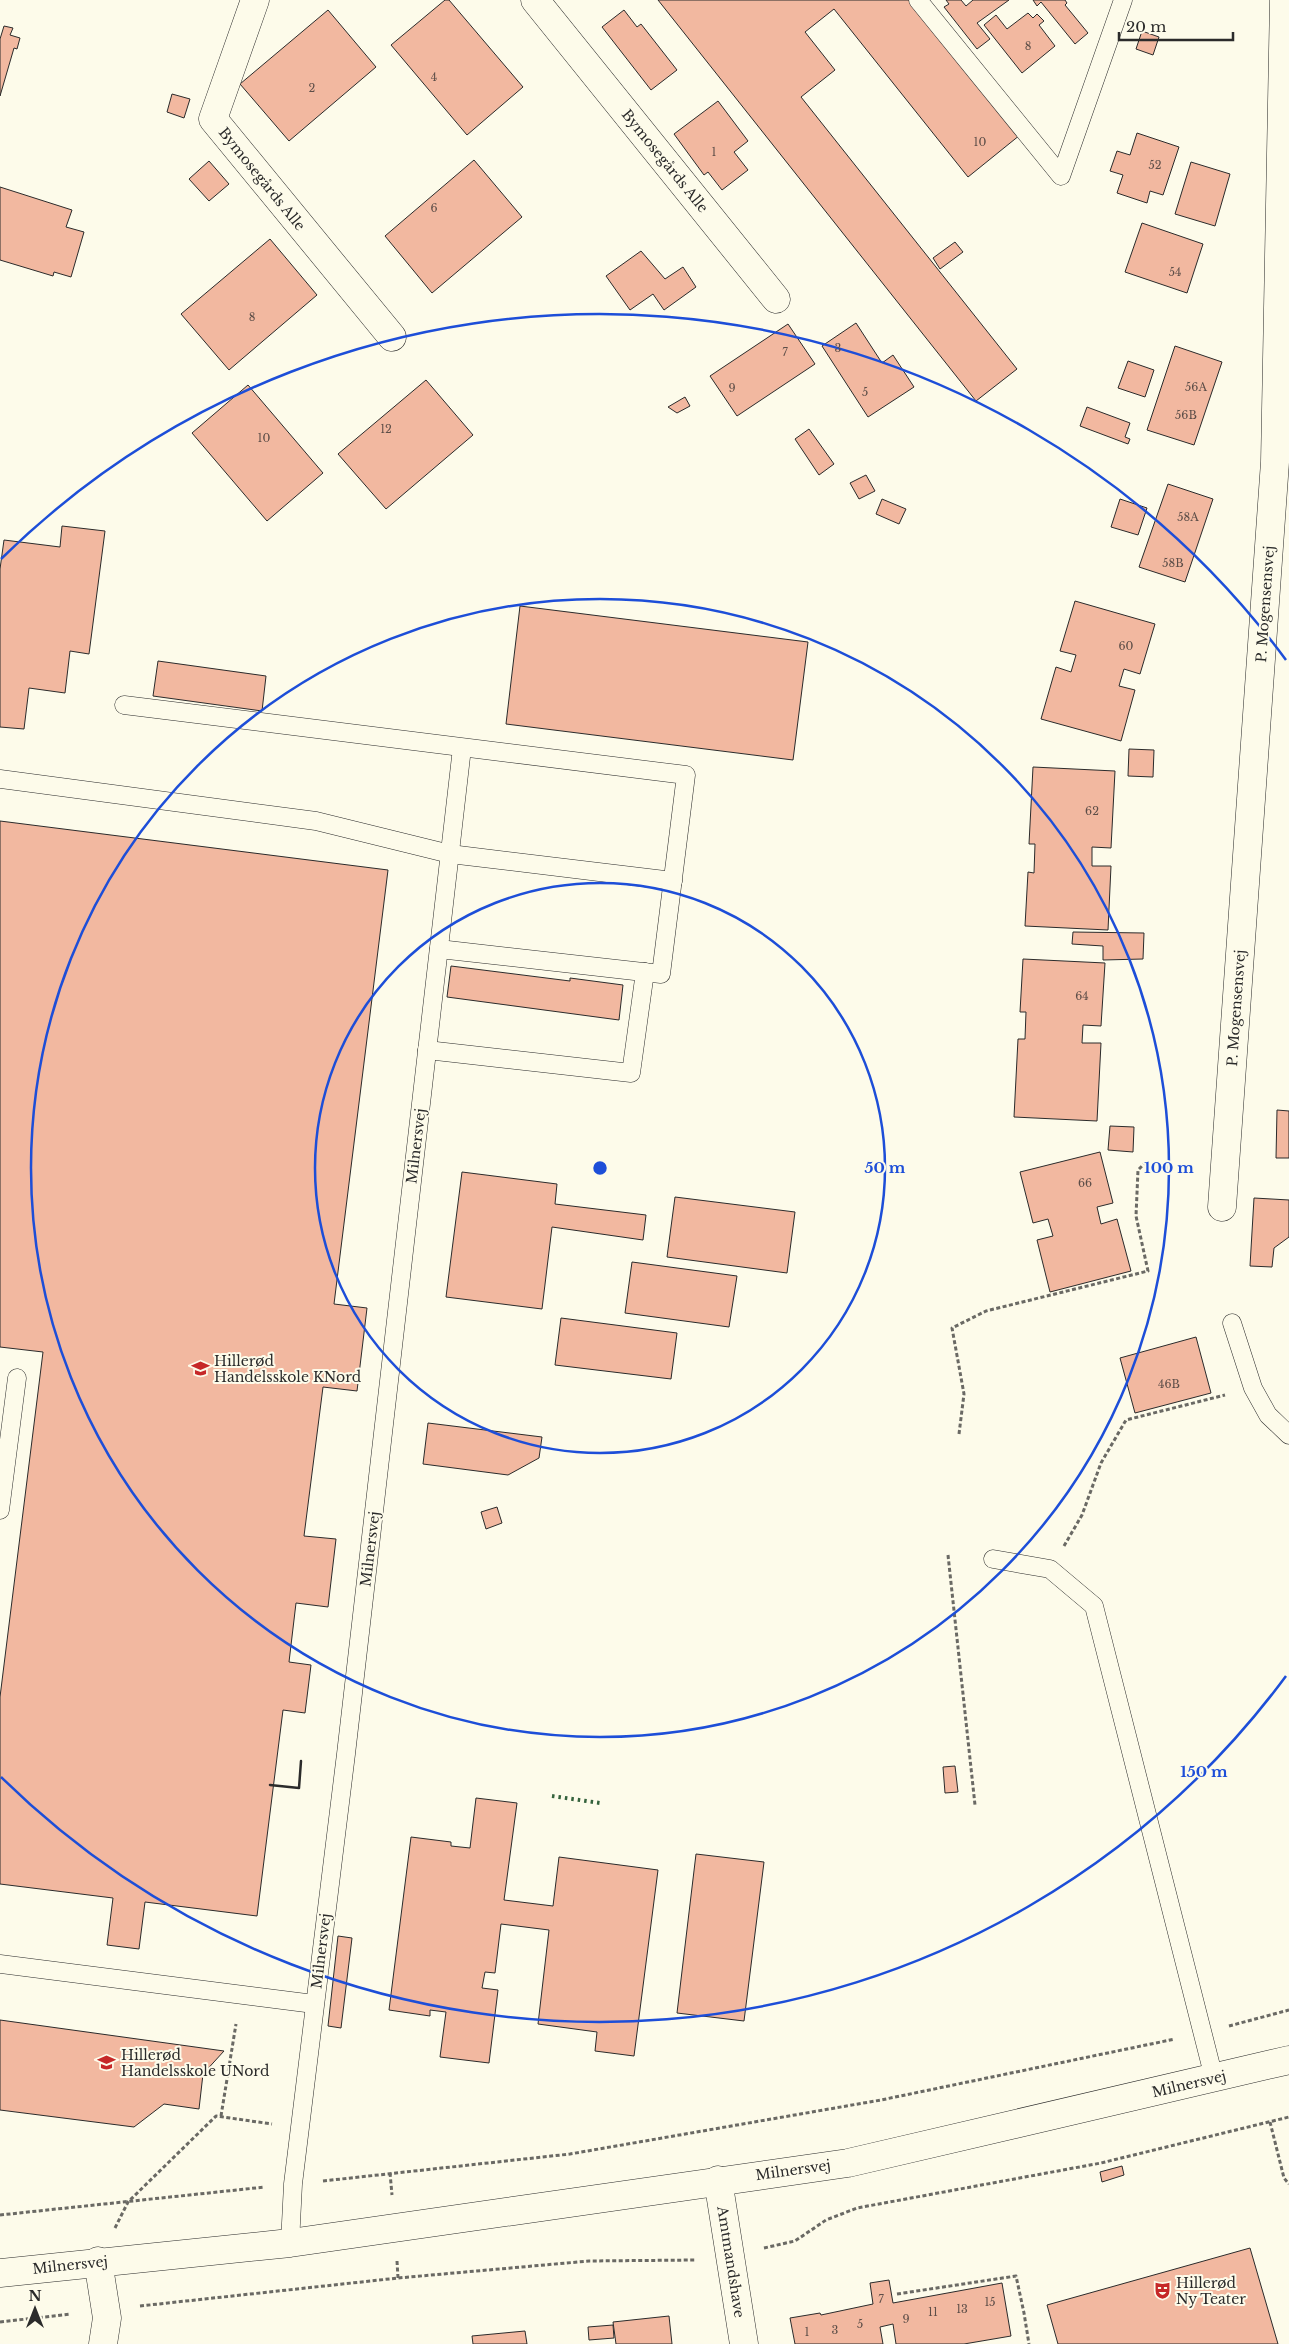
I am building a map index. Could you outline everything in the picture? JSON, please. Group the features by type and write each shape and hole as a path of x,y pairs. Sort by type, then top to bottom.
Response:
{"street":[{"name":"Bymosegårds Alle","path":"255,0 213,119 392,337"},
{"name":"Bymosegårds Alle","path":"534,0 776,299"},
{"name":"P. Mogensensvej","path":"1222,1207 1275,462 1284,0"},
{"name":"Milnersvej","path":"0,2273 290,2243 718,2180 848,2163 1289,2060"},
{"name":"Amtmandshave","path":"718,2180 744,2344"},
{"path":"98,2262 106,2310 103,2344"}],"lane":[{"path":"918,0 1061,176 1123,0"},
{"path":"124,705 686,775 661,974 439,949"},
{"name":"Milnersvej","path":"290,2243 293,2184 346,1754 462,748"},
{"path":"0,779 316,821 450,854 673,881"},
{"path":"427,1050 631,1073 645,972"},
{"path":"1232,1323 1253,1388 1268,1415 1289,1435"},
{"path":"0,1510 17,1378"},
{"path":"994,1559 1050,1569 1094,1606 1214,2078"},
{"path":"0,1964 314,2004"}],"path":[{"path":"959,1434 964,1394 952,1328 986,1311 1148,1271 1136,1216 1138,1170 1145,1163"},
{"path":"1050,1569 1082,1515 1101,1463 1126,1420 1253,1388"},
{"path":"948,1555 975,1805"},
{"path":"221,2116 240,1996"},
{"path":"0,2214 570,2154 881,2100 1204,2033 1289,2010"},
{"path":"98,2262 128,2202 216,2116 300,2128"},
{"path":"0,2322 398,2278 580,2262 685,2262 730,2255 795,2240 826,2220 857,2208 1101,2163 1289,2117"},
{"path":"1270,2122 1284,2178 1289,2184"},
{"path":"897,2294 1016,2276 1029,2344"}],"building":[{"path":"445,0 449,0 523,87 467,135 391,45"},
{"path":"658,0 913,0 1020,135 968,177 834,9 805,32 835,70 801,97 1017,369 976,401"},
{"path":"946,0 961,0 966,6 973,0 1009,0 977,23 990,39 977,49 944,7 949,4"},
{"path":"1033,0 1065,0 1067,3 1065,5 1088,33 1075,44 1041,2 1037,6"},
{"path":"328,10 376,67 289,141 240,84"},
{"path":"624,10 637,27 641,24 677,70 651,90 602,27"},
{"path":"1028,13 1033,18 1037,14 1044,21 1039,25 1055,46 1022,73 984,25 996,15 1007,29"},
{"path":"4,26 13,28 10,35 20,38 17,49 14,48 0,96 0,39"},
{"path":"1142,31 1159,37 1153,55 1136,49"},
{"path":"172,94 190,99 184,118 167,112"},
{"path":"718,101 748,141 734,152 748,170 722,190 708,172 704,175 674,134"},
{"path":"1137,133 1179,147 1163,195 1150,191 1147,203 1117,193 1123,175 1110,171 1117,151 1130,155"},
{"path":"474,160 522,217 432,293 385,236"},
{"path":"209,161 229,184 209,201 189,179"},
{"path":"1191,162 1230,174 1215,226 1175,214"},
{"path":"0,187 72,210 66,227 84,232 71,277 54,272 53,276 0,260"},
{"path":"1142,223 1203,244 1187,293 1125,272"},
{"path":"270,239 317,295 229,370 181,314"},
{"path":"955,242 963,252 940,269 933,258"},
{"path":"641,251 665,279 683,267 696,287 664,310 653,294 630,310 606,276"},
{"path":"856,323 882,363 893,355 914,387 868,417 822,346"},
{"path":"788,324 815,364 737,416 710,376"},
{"path":"1175,346 1222,362 1194,445 1147,430"},
{"path":"1128,361 1154,370 1145,397 1118,388"},
{"path":"426,380 473,435 386,509 338,454"},
{"path":"248,385 323,473 267,521 192,433"},
{"path":"685,397 690,406 677,413 668,407"},
{"path":"1087,407 1130,423 1125,437 1130,439 1128,444 1080,426"},
{"path":"809,429 834,464 819,475 795,439"},
{"path":"866,475 875,491 859,499 850,483"},
{"path":"1168,484 1213,499 1185,582 1139,567"},
{"path":"882,499 906,509 899,524 876,514"},
{"path":"1120,499 1147,508 1138,535 1111,527"},
{"path":"62,526 105,531 89,654 70,651 65,693 29,688 24,729 0,727 0,569 4,540 60,547"},
{"path":"1075,601 1155,624 1140,674 1124,669 1119,686 1135,690 1121,741 1041,719 1056,667 1071,672 1076,655 1060,651"},
{"path":"520,606 808,642 793,760 506,724"},
{"path":"158,661 266,676 262,711 153,696"},
{"path":"1129,749 1154,750 1153,777 1128,776"},
{"path":"1033,767 1115,771 1111,848 1092,847 1092,866 1111,866 1108,930 1025,926 1028,872 1034,873 1035,844 1029,844"},
{"name":"Hillerød Handelsskole KNord","path":"0,821 388,870 334,1304 367,1308 357,1391 323,1387 304,1536 336,1539 328,1607 296,1603 289,1662 311,1665 305,1713 283,1710 257,1916 145,1902 139,1949 107,1945 113,1898 0,1884 0,1697 43,1352 0,1347"},
{"path":"1073,932 1144,933 1143,959 1103,960 1103,946 1072,944"},
{"path":"1023,959 1105,963 1101,1026 1083,1025 1082,1043 1101,1043 1097,1121 1014,1117 1018,1039 1025,1039 1026,1012 1020,1012"},
{"path":"451,966 570,981 570,978 623,985 619,1020 447,997"},
{"path":"1277,1110 1289,1111 1289,1158 1276,1158"},
{"path":"1110,1126 1134,1127 1133,1152 1108,1150"},
{"path":"1100,1152 1113,1203 1097,1207 1101,1224 1117,1219 1131,1271 1050,1292 1037,1240 1053,1236 1048,1219 1033,1223 1020,1172"},
{"path":"462,1172 557,1184 555,1204 646,1215 643,1240 552,1227 542,1309 446,1297"},
{"path":"675,1197 795,1212 787,1273 667,1257"},
{"path":"1254,1198 1289,1200 1289,1237 1274,1248 1272,1267 1250,1266"},
{"path":"632,1262 737,1276 729,1327 625,1313"},
{"path":"561,1318 677,1333 671,1379 555,1365"},
{"path":"1196,1337 1211,1393 1135,1413 1120,1358"},
{"path":"428,1423 542,1437 539,1458 508,1475 423,1464"},
{"path":"497,1507 502,1523 486,1529 481,1512"},
{"path":"955,1766 958,1792 945,1793 943,1767"},
{"path":"476,1798 517,1803 504,1900 553,1906 559,1857 658,1870 634,2056 595,2051 597,2032 538,2024 549,1930 501,1924 495,1973 485,1972 482,1988 498,1990 489,2063 440,2057 446,2012 430,2010 430,2016 389,2010 411,1837 451,1842 451,1846 470,1848"},
{"path":"696,1854 764,1862 744,2021 677,2013"},
{"path":"338,1936 352,1938 341,2028 328,2026"},
{"name":"Hillerød Handelsskole UNord","path":"0,2020 224,2051 203,2074 199,2109 164,2104 134,2127 0,2110"},
{"path":"1122,2166 1124,2175 1102,2182 1100,2172"},
{"path":"1250,2248 1278,2344 1058,2344 1047,2305"},
{"path":"889,2280 893,2303 1002,2283 1011,2336 964,2344 896,2344 893,2324 880,2327 883,2344 795,2344 790,2318 820,2313 821,2315 873,2304 870,2283"},
{"path":"669,2316 672,2344 616,2344 613,2322"},
{"path":"613,2325 614,2338 589,2340 588,2327"},
{"path":"525,2331 527,2344 473,2344 472,2336"}],"hedge":[{"path":"552,1796 600,1803"}],"wall":[{"path":"270,1785 299,1788 301,1761"}],"place":[{"name":"Hillerød Handelsskole KNord","path":"200,1369"},
{"name":"Hillerød Handelsskole UNord","path":"107,2063"},
{"name":"Hillerød Ny Teater","path":"1162,2291"}]}
